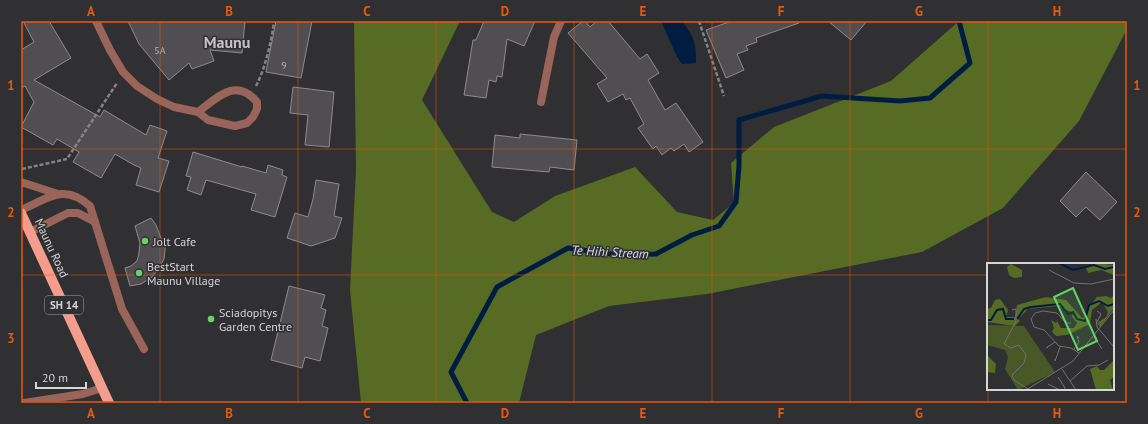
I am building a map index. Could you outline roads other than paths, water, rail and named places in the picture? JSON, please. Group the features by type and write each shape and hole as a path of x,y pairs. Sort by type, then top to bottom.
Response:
{"main road":[{"name":"Maunu Road","path":"21,211 109,403"}],"street":[{"path":"96,21 123,72 138,86 157,99 174,107 198,112 208,120 235,126 246,123 253,117 257,109 257,102 252,96 237,89 228,91 198,112"},
{"path":"541,102 554,37 561,21"},
{"path":"21,182 58,194 69,194 81,198 90,206 122,309 144,348"},
{"path":"21,211 58,194"},
{"path":"30,232 68,213 78,213 95,222"},
{"path":"24,403 83,394 102,388"}],"water":[{"path":"661,21 682,21 694,40 696,63 682,64 677,57"}],"waterway":[{"name":"Te Hihi Stream","path":"467,403 451,372 497,287 568,248 618,255 656,254 692,235 719,226 736,202 739,166 739,120 822,96 900,101 930,98 970,63 959,21"}],"place":[{"name":"Jolt Cafe","path":"145,241"},
{"name":"BestStart Maunu Village","path":"139,273"},
{"name":"Sciadopitys Garden Centre","path":"211,319"}],"district":[{"name":"Maunu","path":"227,42"}]}
